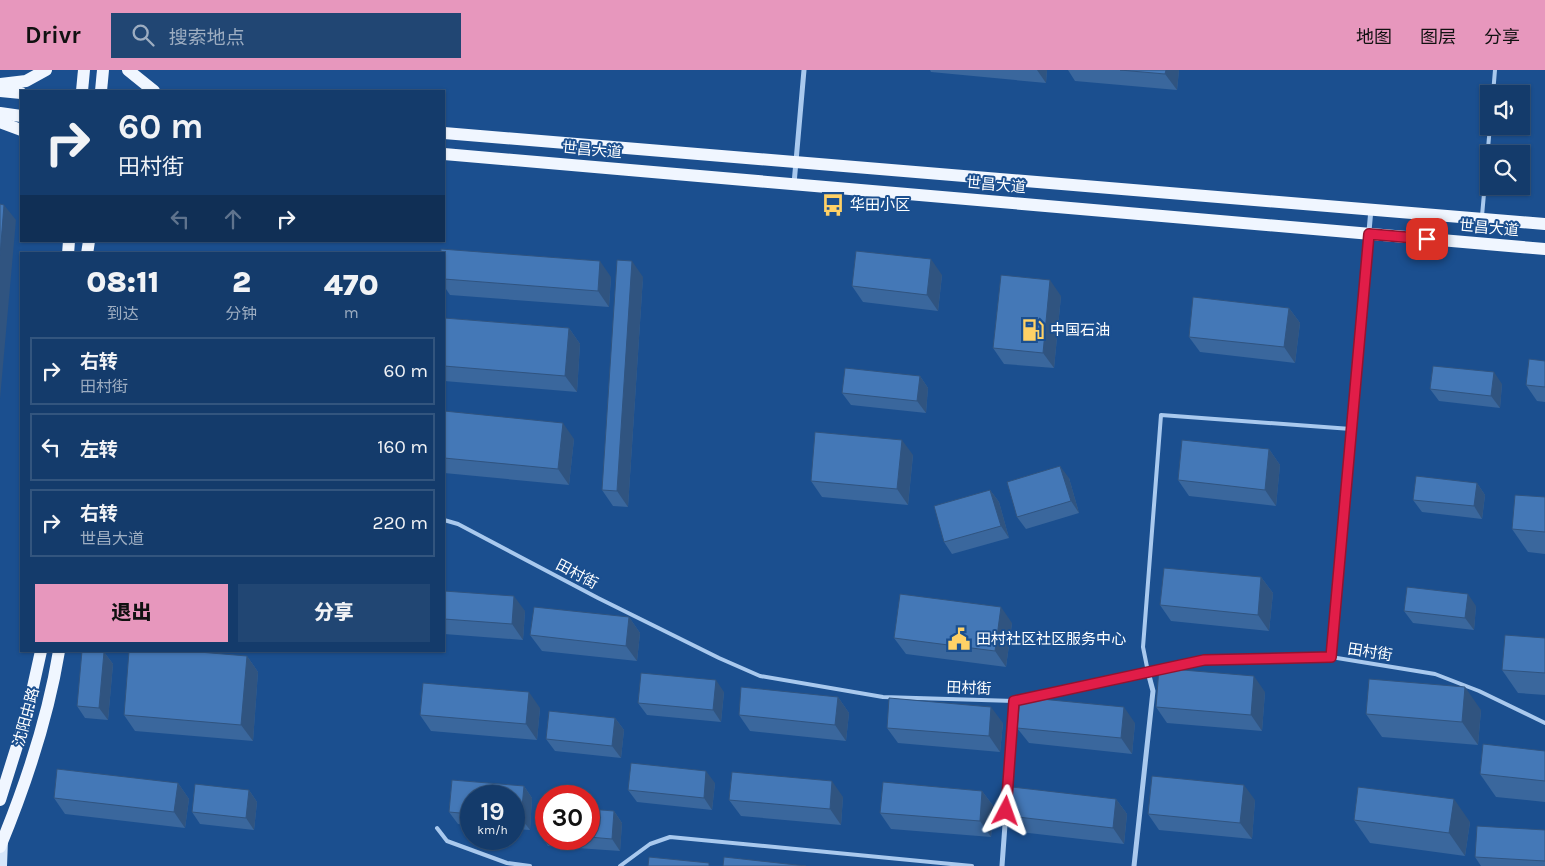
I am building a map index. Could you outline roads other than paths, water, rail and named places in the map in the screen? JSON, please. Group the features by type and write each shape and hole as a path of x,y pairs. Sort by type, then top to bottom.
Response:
{"main road":[{"path":"0,84 26,81 46,70"},
{"path":"82,90 84,70"},
{"path":"101,90 104,70"},
{"path":"128,70 153,90"},
{"path":"0,91 20,93"},
{"path":"0,113 20,116"},
{"path":"0,122 20,130"},
{"name":"世昌大道","path":"445,133 1545,224"},
{"name":"世昌大道","path":"445,154 1545,248"},
{"path":"0,800 27,714 41,652"},
{"name":"沈阳中路","path":"2,842 24,782 40,729 59,652"},
{"path":"2,842 2,866"}],"street":[{"path":"794,184 804,70"},
{"path":"1331,657 1371,209"},
{"path":"1134,866 1153,691 1148,672"},
{"path":"1002,866 1014,701"}],"lane":[{"path":"1494,85 1495,70"},
{"path":"1482,218 1489,135"},
{"path":"1148,672 1143,647 1161,415 1352,429"},
{"name":"田村街","path":"445,520 458,524 598,598 719,658 760,676 883,697 1014,701 1204,660 1331,657 1434,674 1479,691 1545,723"},
{"path":"437,828 447,841 507,863 530,866"},
{"path":"620,866 650,844 670,837 972,866"}],"place":[{"name":"华田小区","path":"833,205"},
{"name":"中国石油","path":"1033,330"},
{"name":"田村社区社区服务中心","path":"959,639"}]}
